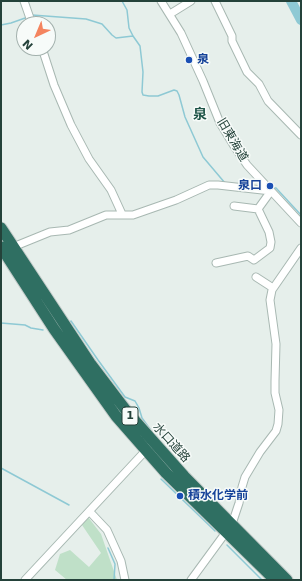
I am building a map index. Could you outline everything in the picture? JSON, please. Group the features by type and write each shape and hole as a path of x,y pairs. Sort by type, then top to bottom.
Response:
{"highway":[{"name":"水口道路","path":"1,228 90,363 128,413 150,447"},
{"name":"水口道路","path":"1,247 116,416 189,482 275,580"},
{"name":"水口道路","path":"229,528 287,580"}],"street":[{"path":"24,1 29,16"},
{"name":"旧東海道","path":"161,1 181,33 220,123 247,165 301,223"},
{"path":"170,14 191,1"},
{"path":"215,1 247,72 259,84 268,101 301,135"},
{"path":"45,56 65,114 89,159 111,190 122,214"},
{"path":"13,247 50,232 69,230 106,215 133,215 176,200 209,185 271,191 258,209"},
{"path":"234,206 258,209"},
{"path":"216,263 248,256 254,260 270,248 272,242 269,232 258,209"},
{"path":"191,580 229,528 239,503 245,477 260,452 276,431 279,410 275,393 276,344 270,306 271,294 273,288 301,248"},
{"path":"256,277 273,288"},
{"path":"25,580 150,447"},
{"path":"90,512 107,530 121,561 125,580"}],"green space":[{"path":"85,513 101,534 117,580 67,580 55,570 60,554 70,550 89,567 101,553 82,525 79,517"}],"waterway":[{"path":"122,1 127,10 129,28 140,46 143,72 143,95 158,96 174,90 177,91 185,117 203,157 225,183"},
{"path":"291,1 301,20"},
{"path":"32,15 86,19 102,24 116,38 133,36"},
{"path":"1,25 16,21"},
{"path":"272,188 276,188 301,215"},
{"path":"70,322 71,321 125,397 135,401 142,418 150,429"},
{"path":"1,323 25,325 31,328 43,330"},
{"path":"1,468 69,505"},
{"path":"161,479 215,531"},
{"path":"227,545 262,580"},
{"path":"108,548 115,564 114,580"}],"place":[{"name":"泉","path":"189,60"},
{"name":"泉口","path":"270,186"},
{"name":"積水化学前","path":"180,496"}],"district":[{"name":"泉","path":"200,115"}]}
